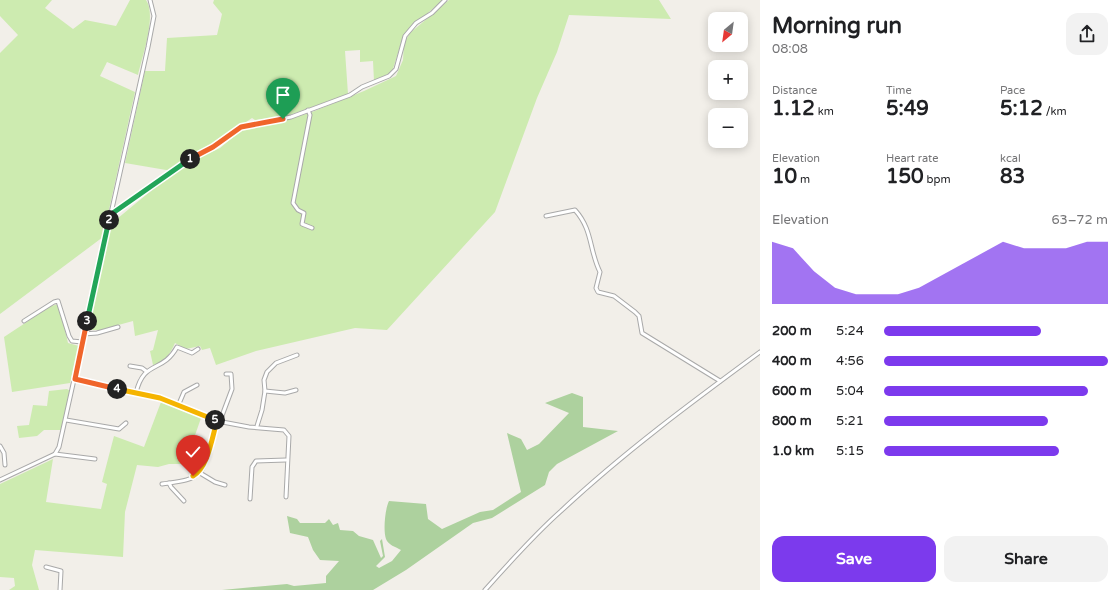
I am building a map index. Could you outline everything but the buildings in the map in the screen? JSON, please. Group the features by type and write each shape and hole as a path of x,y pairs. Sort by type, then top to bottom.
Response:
{"street":[{"path":"55,454 59,447 66,420 154,16 150,0"},
{"path":"110,215 151,188 185,162 213,147 241,127 291,117 350,95 392,73 396,69 405,36 416,23 432,13 446,0"},
{"path":"308,110 310,115 293,203 298,210 304,213 302,224 312,228"},
{"path":"546,216 575,210 587,227 594,261 600,272 596,288 598,292 614,296 635,312 639,316 642,333 720,381"},
{"path":"24,321 58,301 69,336 72,341 82,342"},
{"path":"84,334 97,333 118,328"},
{"path":"136,393 139,381 146,371 166,362 177,347 192,353 198,349"},
{"path":"485,590 559,512 596,479 643,440 760,352"},
{"path":"257,426 265,391 265,376 269,368 276,363 297,355"},
{"path":"130,366 142,368 146,371"},
{"path":"162,484 186,480 200,473 218,421 232,389 231,374 226,374"},
{"path":"75,379 160,398 218,421 281,429 288,433 286,497"},
{"path":"178,406 184,392 197,384"},
{"path":"265,391 285,393 297,390"},
{"path":"66,420 119,429 126,423"},
{"path":"0,446 4,453 5,465"},
{"path":"0,480 55,454 95,459"},
{"path":"250,498 252,467 256,461 286,460"},
{"path":"200,473 215,482 225,485"},
{"path":"169,483 184,501"},
{"path":"46,567 61,571 60,590"}],"green space":[{"path":"0,0 52,0 45,8 73,29 85,20 116,26 130,0 146,0 149,7 150,16 148,36 138,75 107,62 100,76 135,92 103,237 0,314 0,53 18,35 0,16"},
{"path":"214,0 443,0 408,30 403,37 392,72 374,81 373,61 360,62 360,50 345,51 348,94 287,116 255,120 252,118 213,145 187,159 172,171 125,163 145,71 165,71 167,38 217,35 222,14 213,3"},
{"path":"449,0 659,0 671,19 569,15 557,52 537,98 495,212 387,330 355,328 256,351 216,365 210,348 202,350 200,346 186,349 175,343 167,357 161,362 153,365 150,351 153,350 158,330 135,336 133,321 100,330 88,330 112,223 152,190 197,158 220,148 243,129 278,123 312,112 396,76 403,60 404,43 410,33"},
{"path":"59,304 68,343 79,346 70,383 12,392 4,337 51,306"},
{"path":"67,389 70,391 61,430 44,430 37,436 19,438 17,426 29,425 33,405 47,406 49,391"},
{"path":"572,393 583,397 583,427 618,431 557,464 549,472 545,485 492,518 473,523 406,570 373,590 222,590 287,584 294,586 326,583 326,576 339,561 320,560 313,550 308,537 290,533 287,516 297,519 300,523 325,523 329,519 333,525 338,523 340,530 353,531 359,536 373,540 381,558 383,556 380,541 382,539 385,557 376,566 379,568 392,561 401,550 388,543 385,535 386,514 389,501 426,504 428,519 442,529 480,512 493,510 521,492 507,433 521,439 527,450 539,444 569,413 545,403"},
{"path":"161,402 201,418 185,464 169,464 158,467 137,465 125,512 123,557 35,550 32,565 39,590 9,590 15,586 14,578 0,577 0,484 53,459 46,502 101,509 107,484 102,482 114,436 144,447"}],"route":[{"path":"193,476 200,473 204,464 217,421 160,398 75,379 104,236 110,215 151,188 185,162 213,147 241,127 283,119"}]}
